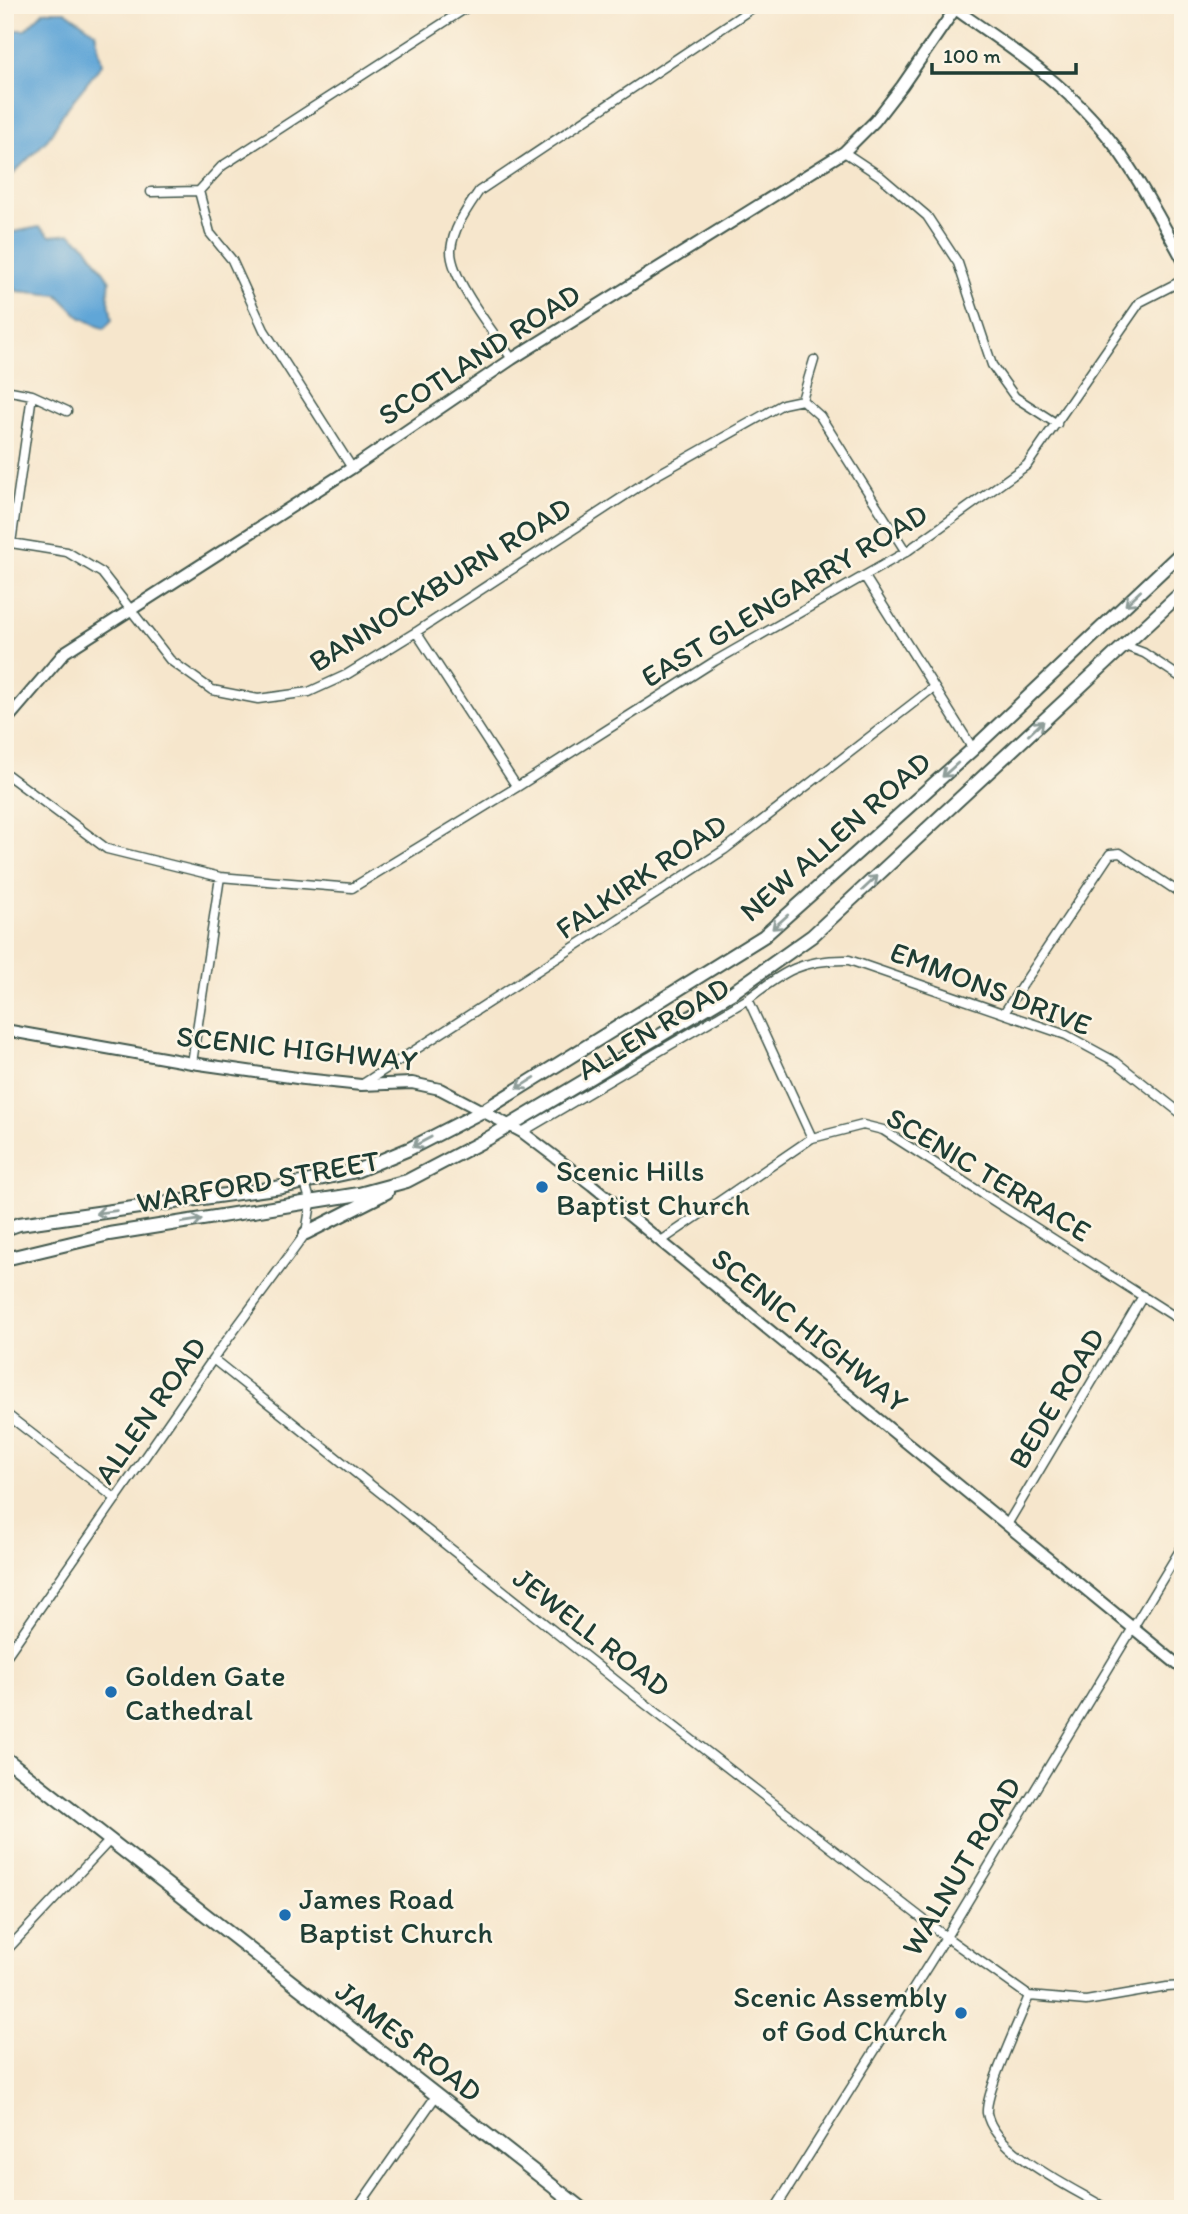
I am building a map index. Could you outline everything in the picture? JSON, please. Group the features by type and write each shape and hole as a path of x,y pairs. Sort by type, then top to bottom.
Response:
{"main road":[{"name":"NEW ALLEN ROAD","path":"482,1111 764,936 973,749 1183,551"},
{"name":"NEW ALLEN ROAD","path":"509,1125 733,992 812,936 1183,591"},
{"name":"WARFORD STREET","path":"5,1229 19,1224 304,1183 356,1171 409,1149 482,1111"},
{"name":"WARFORD STREET","path":"5,1259 109,1234 359,1194 407,1181 509,1125"},
{"path":"306,1233 348,1214 407,1181"},
{"name":"JAMES ROAD","path":"5,1758 582,2209"}],"street":[{"path":"151,192 199,191 222,166 471,5"},
{"path":"512,359 463,287 452,262 451,249 457,228 479,191 757,5"},
{"path":"954,7 1034,64 1095,121 1130,168 1183,260"},
{"name":"SCOTLAND ROAD","path":"5,722 65,652 352,468 512,359 844,152 875,121 902,86 954,7"},
{"path":"844,152 880,176 927,216 958,263 992,365 1014,397 1057,424"},
{"path":"199,191 210,233 232,260 264,330 352,468"},
{"name":"EAST GLENGARRY ROAD","path":"220,877 352,888 716,660 865,578 1027,466 1140,302 1183,280"},
{"path":"814,360 802,400 820,416 906,552"},
{"path":"5,390 32,395 67,411"},
{"path":"8,542 32,395"},
{"name":"BANNOCKBURN ROAD","path":"8,542 67,552 102,573 170,660 212,690 258,699 309,692 346,675 416,632 654,476 783,404 802,400"},
{"path":"865,578 973,749"},
{"path":"416,632 517,787"},
{"path":"1125,646 1144,653 1183,679"},
{"name":"FALKIRK ROAD","path":"361,1085 724,850 934,687"},
{"path":"5,773 107,849 220,877 192,1063"},
{"path":"1004,1013 1110,854 1120,853 1183,895"},
{"name":"EMMONS DRIVE","path":"806,963 849,960 1066,1035 1116,1062 1183,1115"},
{"name":"ALLEN ROAD","path":"522,1132 748,999 778,976 806,963"},
{"path":"748,999 812,1138"},
{"name":"SCENIC HIGHWAY","path":"5,1030 192,1063 304,1079 361,1085 412,1083 440,1089 522,1132 661,1241 1183,1669"},
{"name":"SCENIC TERRACE","path":"661,1241 812,1138 863,1125 883,1130 1183,1322"},
{"name":"ALLEN ROAD","path":"5,1658 214,1359 306,1233 311,1203 304,1183"},
{"name":"BEDE ROAD","path":"1008,1523 1143,1296"},
{"name":"JEWELL ROAD","path":"214,1359 639,1699 946,1937 1029,1996"},
{"path":"5,1413 116,1499"},
{"name":"WALNUT ROAD","path":"775,2209 946,1937 1183,1545"},
{"path":"5,1952 111,1839"},
{"path":"1107,2209 1022,2158 999,2138 987,2113 990,2093 1029,1996 1086,2001 1183,1986"},
{"path":"356,2209 436,2096"}],"water":[{"path":"44,11 65,11 95,32 102,64 64,112 48,139 5,182 5,30 25,30"},
{"path":"39,227 50,236 70,234 86,246 110,281 108,294 112,320 104,329 80,317 58,295 17,291 9,280 5,280 5,231"}],"place":[{"name":"Scenic Hills Baptist Church","path":"542,1187"},
{"name":"Golden Gate Cathedral","path":"111,1692"},
{"name":"James Road Baptist Church","path":"285,1915"},
{"name":"Scenic Assembly of God Church","path":"961,2013"}]}
